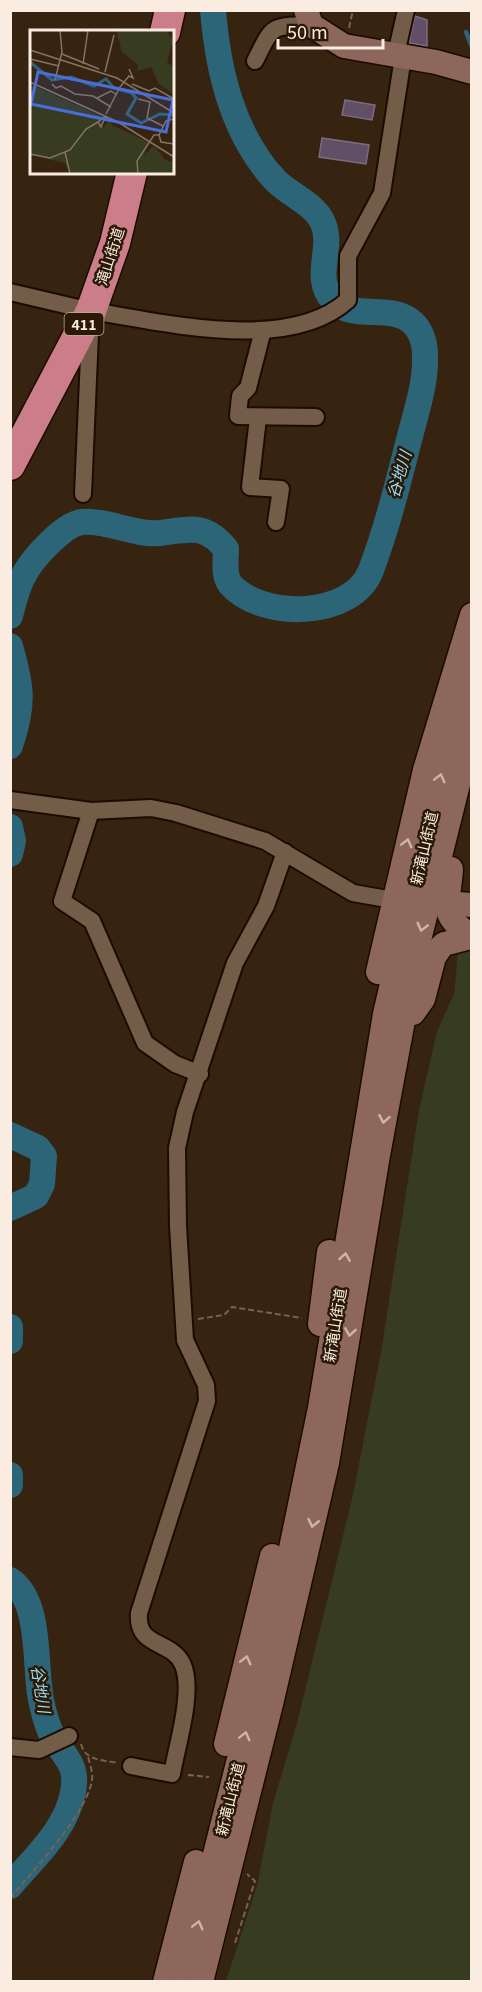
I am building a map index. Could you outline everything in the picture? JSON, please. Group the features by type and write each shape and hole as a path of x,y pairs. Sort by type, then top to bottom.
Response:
{"highway":[{"path":"165,30 170,10"},
{"name":"滝山街道","path":"15,447 91,311 115,243 132,174"}],"main road":[{"path":"312,23 344,46 436,62 471,72"},
{"path":"320,1408 321,1300 346,1140 427,760 471,615"},
{"name":"新滝山街道","path":"183,1982 271,1634 320,1408 385,1014 442,769 471,666"},
{"name":"新滝山街道","path":"201,1982 271,1704 327,1463 415,956 471,728"},
{"path":"457,783 446,907 450,920 471,937"},
{"path":"401,1031 423,999 434,957 440,948 444,944 471,937"},
{"path":"165,1982 287,1489 310,1453"}],"street":[{"path":"10,292 91,311 218,329 263,330 315,322 342,306 348,256 382,193 406,10"},
{"path":"255,61 270,32 278,26 312,23"},
{"path":"83,494 91,311"},
{"path":"263,330 248,387 240,396 238,416 316,417"},
{"path":"258,418 250,487 281,489 276,522"},
{"path":"14,800 91,811 160,810 265,842 353,893 397,900"},
{"path":"91,811 62,901 92,921 145,1043 175,1064 200,1074"},
{"path":"131,1766 172,1774 186,1693 186,1675 182,1662 175,1654 141,1633 138,1624 139,1613 207,1401 206,1385 185,1340 178,1226 177,1148 185,1112 200,1074 235,963 263,915 285,852"},
{"path":"10,1747 30,1750 69,1736"}],"path":[{"path":"184,1325 196,1319 224,1315 232,1307 310,1319"},
{"path":"10,1898 63,1834 89,1789 92,1772 88,1757 83,1752 81,1744 69,1736"},
{"path":"88,1757 131,1766"},
{"path":"172,1774 209,1777"},
{"path":"235,1943 255,1881 244,1873"}],"green space":[{"path":"471,949 471,1981 226,1981 257,1886 273,1803 297,1723 352,1499 381,1352 419,1110 437,1031 454,994 458,953"}],"building":[{"path":"415,16 427,20 427,46 409,43"},
{"path":"345,100 375,105 372,120 342,115"},
{"path":"322,138 369,145 366,164 319,157"}],"waterway":[{"name":"谷地川","path":"10,616 20,583 35,559 58,535 82,522 101,523 149,533 203,531 218,540 226,549 226,571 230,584 244,596 263,604 283,608 305,609 327,605 346,598 361,586 377,554 422,388 425,367 422,338 416,326 404,317 383,312 351,310 333,300 327,291 324,282 326,233 323,223 314,210 276,181 261,163 238,123 224,79 213,10"},
{"path":"466,32 472,47"},
{"name":"谷地川","path":"10,646 20,696 18,719 10,746"},
{"name":"谷地川","path":"10,827 13,841 10,854"},
{"name":"谷地川","path":"10,1135 38,1148 44,1156 42,1184 36,1196 10,1208"},
{"name":"谷地川","path":"10,1327 10,1341"},
{"name":"谷地川","path":"10,1475 10,1485"},
{"name":"谷地川","path":"10,1580 20,1590 32,1618 44,1712 54,1740 68,1759 74,1782 70,1806 64,1818 48,1843 10,1886"}]}
